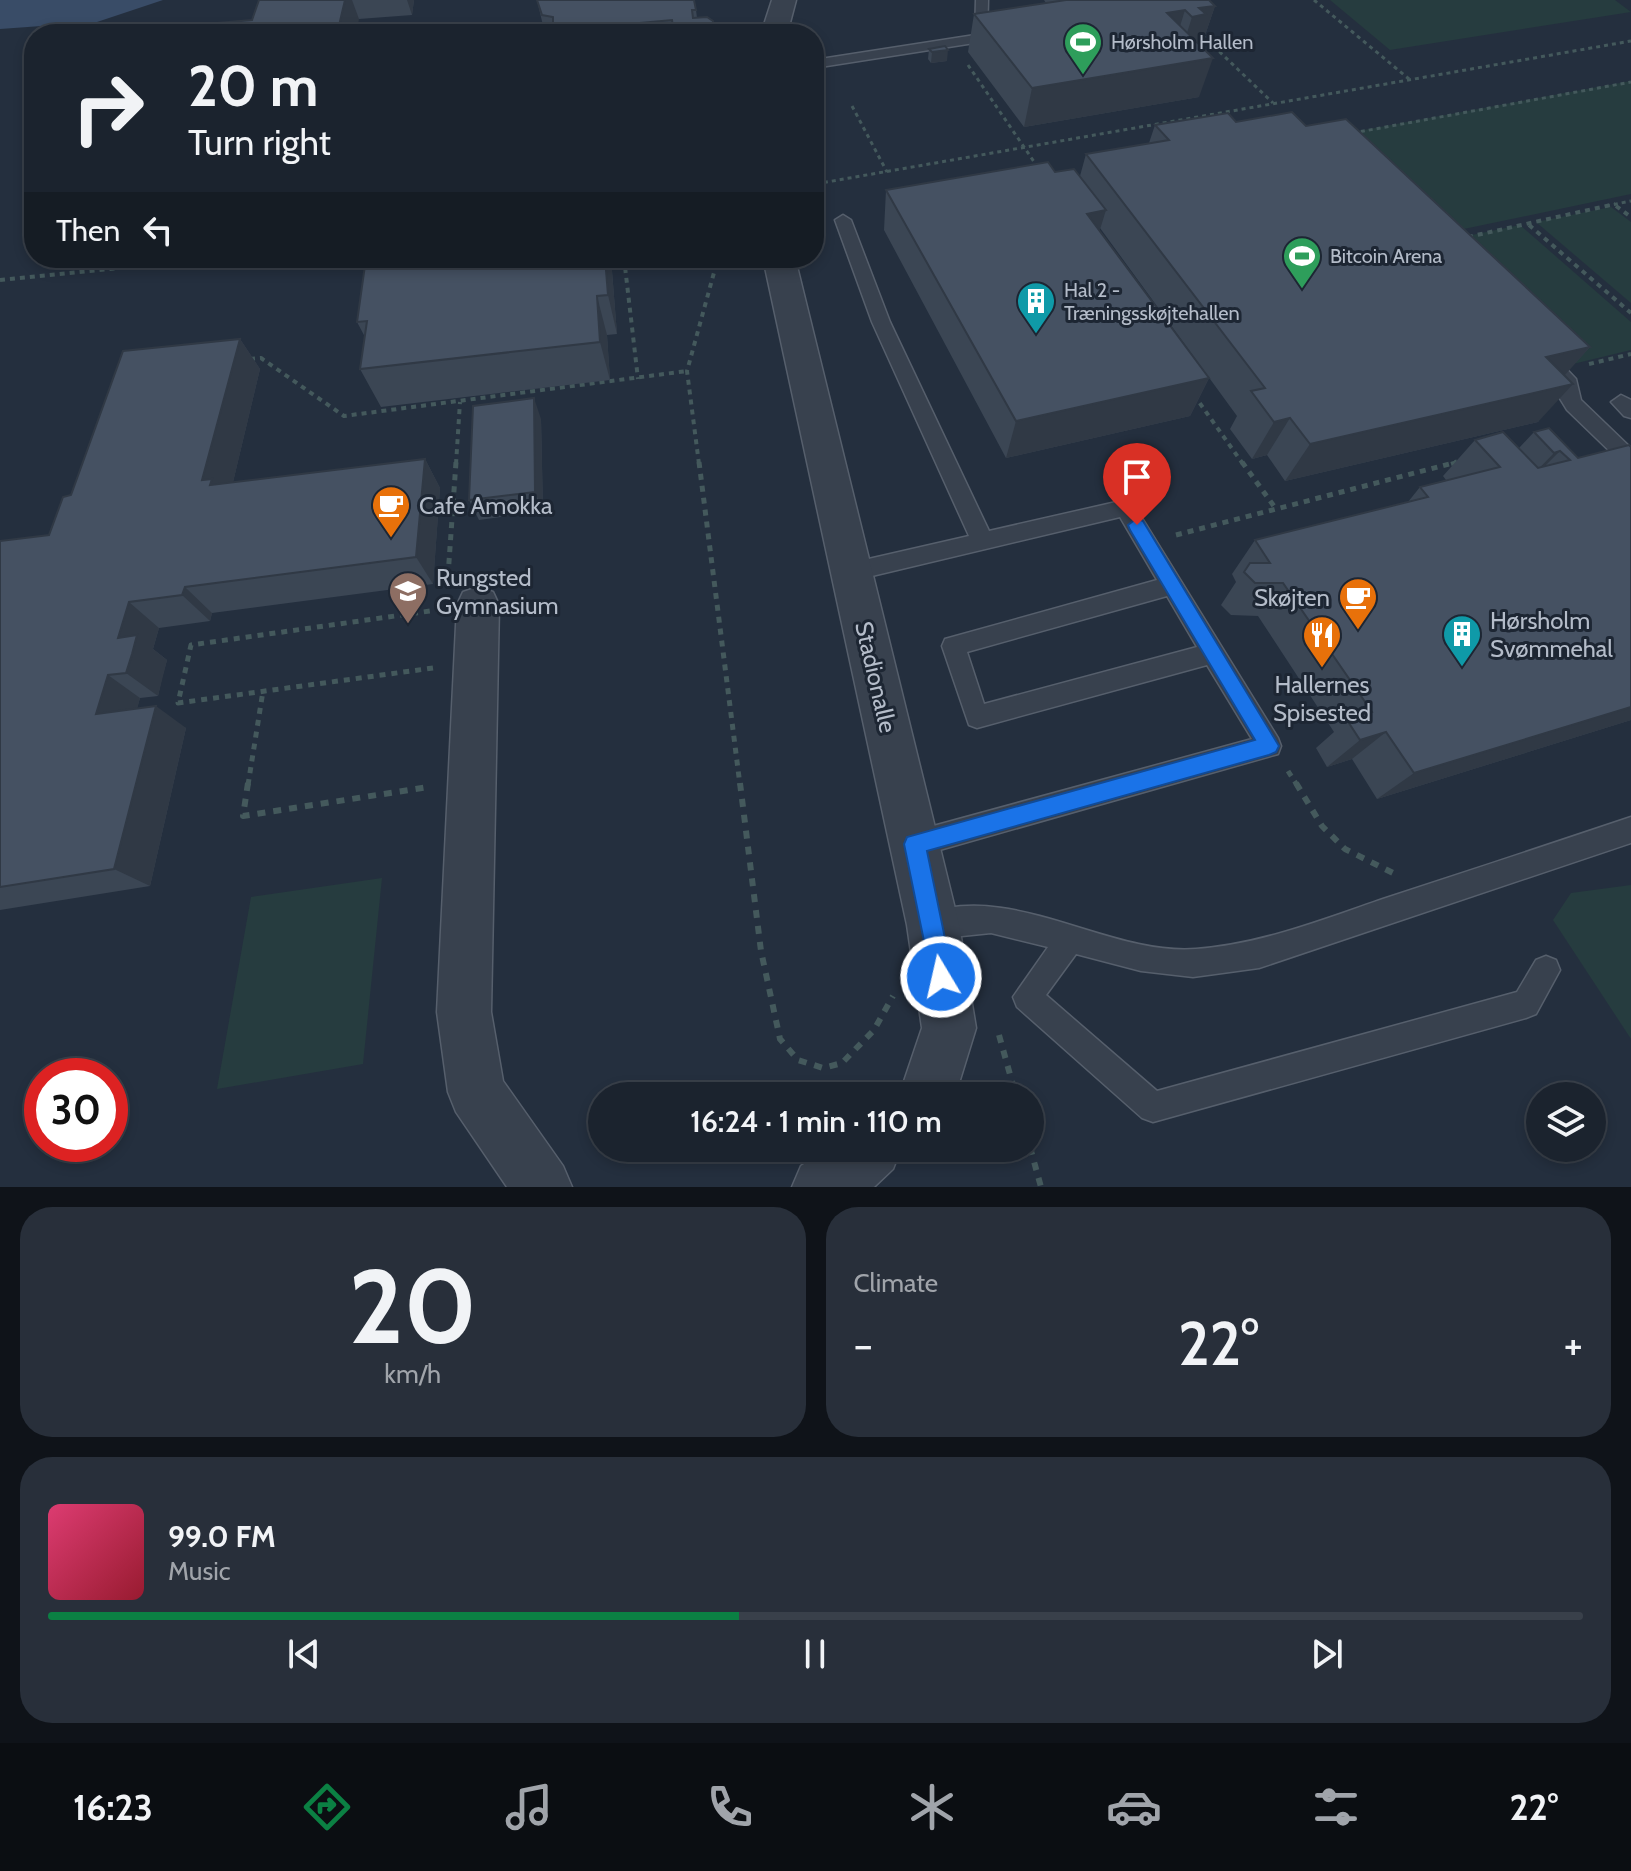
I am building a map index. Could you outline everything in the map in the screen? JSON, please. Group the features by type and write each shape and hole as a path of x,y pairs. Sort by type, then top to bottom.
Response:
{"street":[{"path":"777,24 784,0"},
{"name":"Stadionalle","path":"781,268 933,925 949,1028 932,1082"},
{"path":"462,607 476,662 464,1012 476,1092 542,1187"},
{"path":"822,1187 857,1162"}],"lane":[{"path":"824,63 982,38 982,0"},
{"path":"843,220 881,322 982,540"},
{"path":"1540,354 1569,384 1568,397 1574,405 1631,460"},
{"path":"851,572 1125,508 1269,746 915,844"},
{"path":"1174,585 953,646 977,717 1213,653"},
{"path":"933,925 991,919 1141,957 1193,963 1259,954 1631,830"},
{"path":"1071,939 1027,997 1153,1107 1526,1004 1546,970"}],"path":[{"path":"1314,0 1410,80"},
{"path":"1199,31 1273,104"},
{"path":"824,182 1631,41"},
{"path":"955,44 1022,148 1047,179"},
{"path":"1345,134 1631,82"},
{"path":"1266,105 1273,112"},
{"path":"852,106 887,172"},
{"path":"1456,239 1631,201"},
{"path":"1615,205 1631,217"},
{"path":"1528,224 1631,313"},
{"path":"0,280 119,268"},
{"path":"625,268 638,379"},
{"path":"715,268 687,371 761,951 780,1039 798,1060 823,1068 842,1063 874,1030 896,991"},
{"path":"1588,364 1631,354"},
{"path":"246,360 261,358 344,416 687,371"},
{"path":"1189,387 1276,509"},
{"path":"460,402 462,607 191,645 178,703 476,662"},
{"path":"1148,542 1457,462"},
{"path":"263,691 243,816 472,780"},
{"path":"1269,746 1300,786 1322,826 1345,849 1409,880 1421,900"},
{"path":"1034,1162 1041,1187"}],"green space":[{"path":"1330,0 1615,0 1631,12 1390,50"},
{"path":"1631,81 1631,194 1435,235 1331,136"},
{"path":"1611,207 1631,222 1631,303 1536,222"},
{"path":"1520,225 1631,322 1631,350 1573,364 1443,241"},
{"path":"382,878 363,1064 217,1089 251,897"},
{"path":"1631,885 1631,1039 1553,920 1571,893"}],"water":[{"path":"0,0 163,0 97,22 24,24 24,27 0,29"}],"building":[{"path":"259,0 345,0 339,24 206,24 252,20"},
{"path":"537,0 694,0 696,10 692,10 693,18 707,17 713,21 713,24 673,24 672,20 641,24 553,24 553,17 542,15"},
{"path":"1066,0 1209,0 1215,6 1199,8 1206,14 1192,17 1185,10 1167,13 1213,58 1032,88 974,14"},
{"path":"945,46 948,50 932,52 929,49"},
{"name":"Bitcoin Arena","path":"1292,112 1306,126 1346,119 1590,347 1546,357 1573,384 1310,444 1290,418 1274,422 1251,391 1265,388 1086,154 1169,140 1155,125 1228,113 1236,122"},
{"name":"Hal 2 - Træningsskøjtehallen","path":"1048,162 1055,172 1074,169 1106,210 1087,214 1209,378 1016,421 886,190"},
{"path":"365,268 606,268 608,295 597,296 600,342 360,369 367,321 357,322"},
{"path":"240,339 202,480 212,479 210,485 425,459 416,557 185,587 182,595 129,602 118,638 137,635 132,654 126,673 108,675 96,714 156,706 114,869 0,887 0,541 49,535 63,497 71,495 123,351"},
{"path":"534,398 535,492 469,500 473,406"},
{"name":"Hørsholm Svømmehal","path":"1549,428 1578,458 1631,447 1631,707 1414,773 1386,732 1360,740 1347,720 1372,712 1283,583 1255,583 1244,572 1250,563 1270,563 1255,540 1428,497 1420,487 1500,467 1475,440 1503,432 1538,468 1570,460 1560,451 1554,453 1534,432"}],"place":[{"name":"Hørsholm Hallen","path":"1083,76"},
{"name":"Bitcoin Arena","path":"1302,290"},
{"name":"Hal 2 - Træningsskøjtehallen","path":"1036,335"},
{"name":"Cafe Amokka","path":"391,539"},
{"name":"Rungsted Gymnasium","path":"408,625"},
{"name":"Skøjten","path":"1358,631"},
{"name":"Hørsholm Svømmehal","path":"1462,668"},
{"name":"Hallernes Spisested","path":"1322,669"}],"route":[{"path":"941,977 915,844 1269,746 1137,525"}]}
